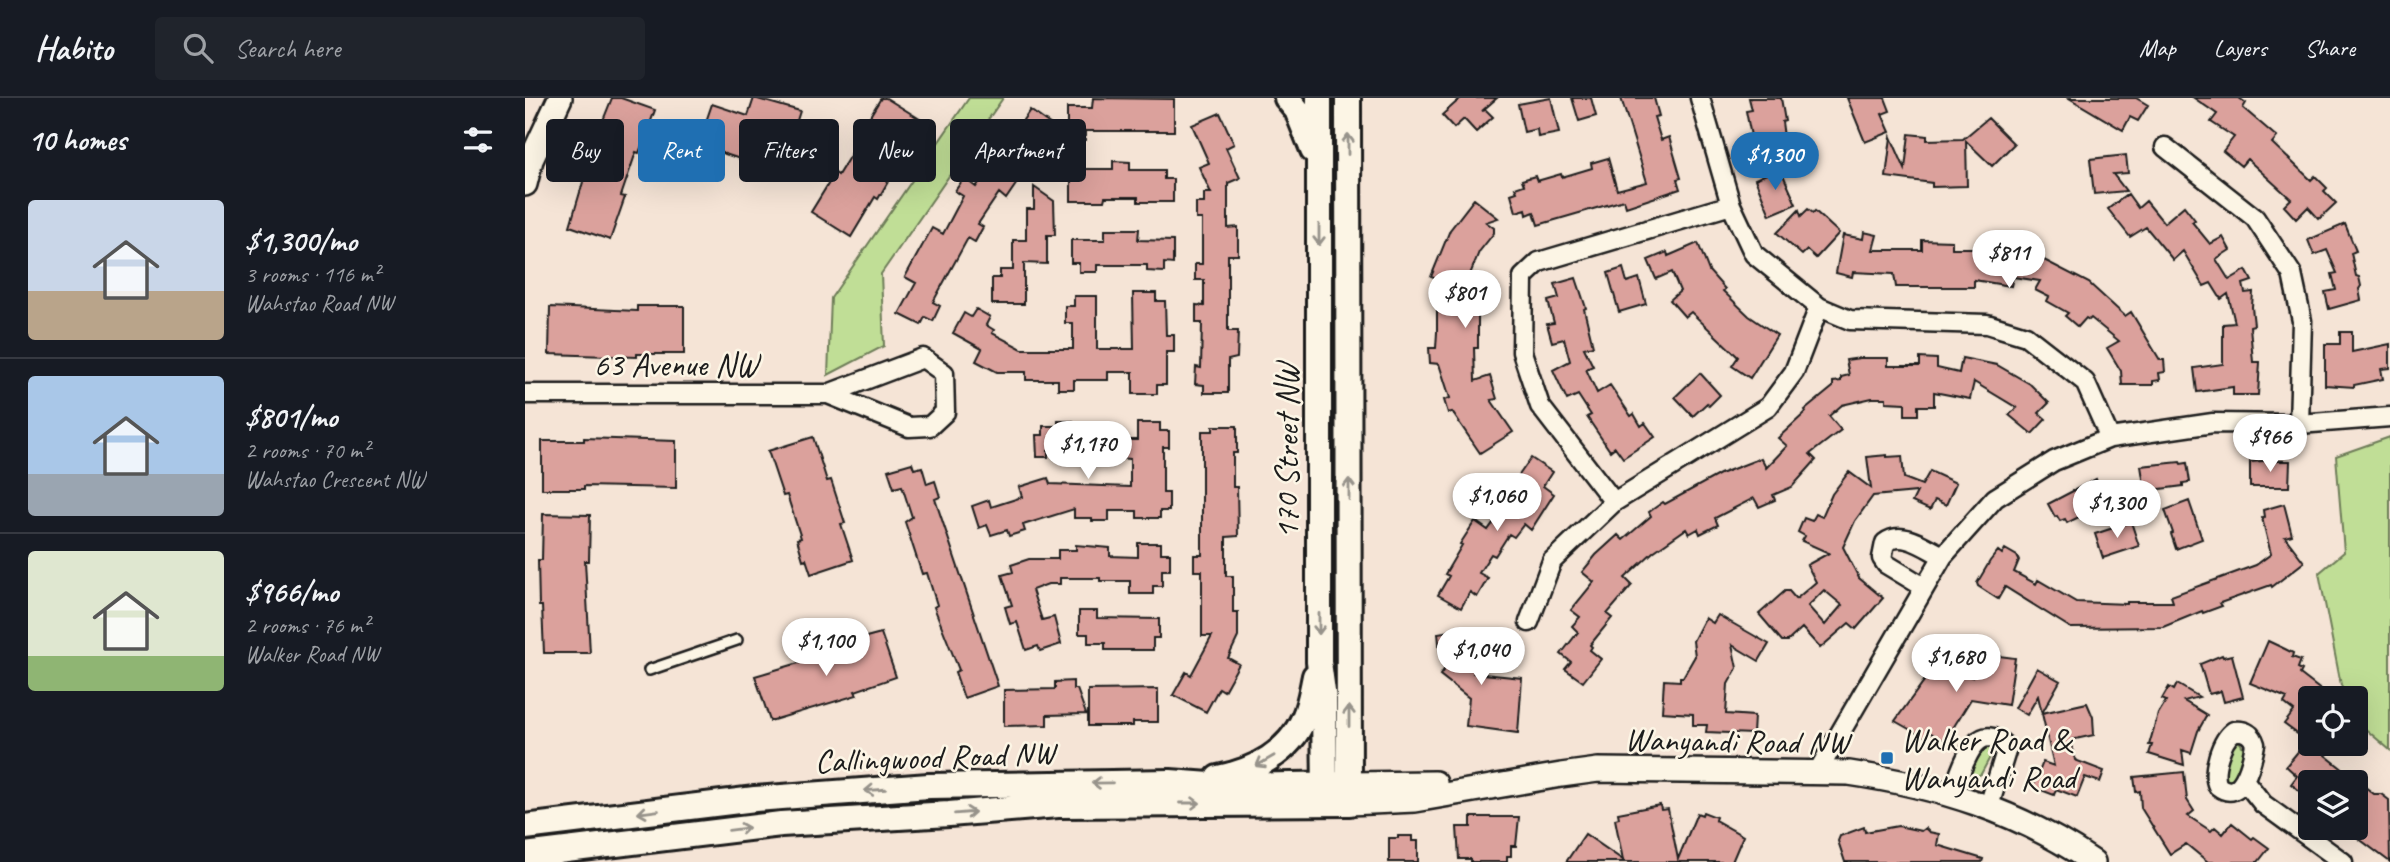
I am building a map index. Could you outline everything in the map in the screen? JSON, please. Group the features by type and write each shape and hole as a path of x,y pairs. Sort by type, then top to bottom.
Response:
{"main road":[{"path":"1287,98 1306,128 1319,167"},
{"name":"170 Street NW","path":"1319,98 1319,662 1337,794"},
{"name":"170 Street NW","path":"1337,794 1348,98"},
{"path":"1170,782 1221,777 1257,766 1282,749 1305,717 1319,662"},
{"name":"Callingwood Road NW","path":"525,827 755,799 916,787 1170,782 1337,794"},
{"name":"Callingwood Road NW","path":"525,855 781,824 1058,805 1337,794"}],"street":[{"path":"525,184 531,160 560,98"},
{"path":"1700,98 1731,205 1753,254 1819,307 1850,320 1987,324 2026,336 2085,382 2110,438"},
{"path":"2165,147 2255,218 2291,274 2302,321 2299,424"},
{"path":"1614,502 1540,406 1521,352 1523,276 1539,262 1731,205"},
{"path":"1529,622 1552,561 1614,502 1768,407 1794,372 1819,307"},
{"name":"63 Avenue NW","path":"525,394 828,394 923,358 944,373 945,412 930,426 909,427 828,394"},
{"path":"1818,771 1943,556 1995,498 2054,461 2110,438 2213,423 2299,424 2390,417"},
{"path":"1924,587 1886,564 1882,558 1885,543 1891,538 1905,538 1943,556"},
{"path":"1952,794 1975,743 1986,736 1998,738 2007,748 1989,806"},
{"name":"Wanyandi Road NW","path":"1337,794 1415,800 1561,775 1610,770 1818,771 1882,778 1952,794 1989,806 2064,842 2093,862"},
{"path":"2244,780 2263,804 2343,862"}],"lane":[{"path":"649,670 737,640"}],"green space":[{"path":"969,98 1003,98 988,119 955,119"},
{"path":"950,126 950,174 881,274 884,346 828,375 831,298 911,182 936,182 936,146"},
{"path":"2390,437 2390,750 2368,731 2368,686 2341,686 2319,573 2344,552 2336,456"},
{"path":"2239,741 2244,749 2235,780 2226,785 2223,775 2232,744"},
{"path":"1988,745 1994,750 1981,774 1973,778 1971,771 1982,749"}],"building":[{"path":"612,98 621,98 655,110 652,119 638,119 638,153 636,152 621,196 625,197 610,240 570,226 583,182 624,182 624,119 604,119"},
{"path":"754,98 800,111 797,119 739,119 739,159 725,154 725,119 707,119 712,104 748,116"},
{"path":"881,98 886,98 920,119 868,119"},
{"path":"1093,98 1174,99 1174,131 1086,131 1086,119 1067,119 1067,108 1092,108"},
{"path":"1461,98 1497,98 1482,111 1486,110 1493,117 1476,132 1464,119 1454,128 1442,115"},
{"path":"1551,98 1559,133 1538,137 1537,129 1524,132 1518,104"},
{"path":"1572,98 1591,98 1596,116 1579,121"},
{"path":"1621,98 1654,98 1659,116 1654,117 1661,140 1669,137 1681,178 1677,179 1680,189 1626,207 1624,200 1538,225 1534,212 1527,215 1526,209 1516,212 1511,194 1517,192 1515,188 1524,185 1522,180 1535,176 1537,181 1561,174 1562,177 1592,168 1591,163 1608,158 1617,190 1647,182"},
{"path":"1749,98 1781,98 1786,152 1751,154 1746,111 1752,110"},
{"path":"1847,98 1885,98 1890,111 1882,114 1890,132 1865,142"},
{"path":"2069,98 2136,98 2148,105 2138,121 2130,117 2123,130"},
{"path":"2194,98 2239,98 2246,103 2243,108 2277,137 2272,143 2311,180 2315,176 2327,188 2324,191 2336,203 2319,219 2308,207 2296,219 2284,206 2291,199 2247,159 2241,166 2223,151 2234,137 2211,122 2217,114"},
{"path":"1030,110 1043,119 1024,119"},
{"path":"1220,113 1234,144 1226,148 1240,178 1228,183 1228,228 1238,227 1238,255 1228,255 1228,331 1238,331 1237,358 1228,360 1228,393 1204,393 1204,385 1195,384 1196,367 1201,368 1202,323 1196,323 1196,305 1204,306 1204,280 1195,280 1195,264 1202,264 1202,219 1196,219 1196,203 1204,203 1204,193 1211,193 1199,167 1209,163 1192,125"},
{"path":"1988,118 2014,144 1992,166 1966,141 1967,186 1932,187 1932,183 1886,177 1891,137 1905,169 1909,134 1927,136 1927,140 1963,139"},
{"path":"853,151 853,182 888,182 878,199 875,197 851,237 811,212 829,182 839,182 839,173"},
{"path":"2126,155 2128,173 2113,174 2126,191 2094,194 2090,159"},
{"path":"1113,161 1130,162 1130,170 1164,170 1164,179 1173,179 1173,202 1138,202 1138,197 1071,201 1071,182 1086,182 1086,169 1113,169"},
{"path":"1780,168 1796,204 1770,215 1755,179"},
{"path":"961,182 969,182 976,187 980,182 1018,182 1006,199 999,193 978,224 983,227 975,242 968,238 933,302 940,306 933,321 925,317 921,325 899,314 916,283 905,277 932,228 943,234 963,196 955,191"},
{"path":"1034,187 1054,201 1055,235 1047,235 1047,264 1024,263 1024,304 992,304 992,278 1000,278 1000,270 1013,270 1013,240 1026,240 1026,209 1034,209"},
{"path":"2128,194 2138,208 2146,201 2164,223 2184,206 2195,220 2192,222 2210,244 2223,237 2230,250 2216,259 2229,280 2246,270 2252,281 2243,284 2245,293 2253,292 2254,325 2250,326 2253,362 2260,362 2258,395 2233,395 2233,387 2197,392 2194,368 2223,364 2223,324 2235,323 2228,294 2221,299 2211,283 2204,286 2183,251 2173,260 2146,227 2130,237 2108,209"},
{"path":"1474,199 1498,218 1486,222 1494,228 1494,233 1479,252 1463,292 1483,292 1484,315 1478,315 1478,348 1474,348 1475,381 1490,376 1497,399 1491,400 1513,432 1480,453 1452,412 1448,413 1444,400 1450,398 1439,364 1430,363 1429,348 1436,348 1437,332 1437,279 1431,277 1450,230"},
{"path":"1808,209 1813,213 1815,211 1839,233 1816,258 1807,250 1802,255 1777,233 1799,210 1801,216"},
{"path":"2345,224 2356,251 2351,253 2361,286 2361,300 2329,309 2325,292 2336,290 2332,274 2337,273 2327,250 2314,255 2308,240"},
{"path":"1105,229 1139,229 1138,240 1173,241 1173,264 1164,263 1164,272 1147,271 1147,265 1097,265 1097,272 1079,272 1079,263 1071,263 1071,240 1105,240"},
{"path":"1864,232 1877,235 1873,250 1922,250 1922,240 1952,241 1952,248 1990,248 2042,259 2089,283 2125,316 2131,312 2160,360 2164,360 2165,372 2159,373 2160,380 2153,381 2153,385 2122,385 2121,371 2107,348 2119,341 2091,318 2086,318 2078,327 2065,316 2068,313 2047,301 2049,297 2035,290 2040,281 2013,277 2011,286 1974,280 1974,287 1896,287 1894,274 1853,272 1852,277 1836,273 1843,235 1863,239"},
{"path":"1698,243 1709,271 1725,289 1723,291 1749,316 1777,335 1750,378 1732,366 1738,357 1691,312 1685,317 1670,300 1680,291 1672,272 1656,279 1648,260 1667,252 1668,256"},
{"path":"1623,268 1627,282 1639,278 1646,304 1619,312 1608,273"},
{"path":"1576,278 1586,308 1584,309 1593,346 1584,348 1593,366 1586,369 1597,393 1610,385 1631,416 1634,414 1641,426 1645,423 1655,437 1623,458 1615,447 1610,451 1587,417 1591,415 1578,395 1567,400 1553,370 1570,361 1564,339 1552,342 1547,324 1554,323 1548,301 1559,298 1555,284"},
{"path":"1133,293 1156,293 1156,301 1165,301 1166,335 1174,335 1174,352 1166,352 1166,385 1157,385 1157,394 1133,394 1133,372 1108,372 1108,380 1074,380 1074,389 1058,389 1058,380 1026,380 1026,372 997,372 976,361 982,349 953,333 964,313 971,317 976,309 990,317 986,325 994,330 992,333 1022,349 1073,349 1073,323 1065,323 1065,306 1074,306 1074,296 1097,296 1097,349 1134,349"},
{"path":"637,306 684,306 684,354 637,354 637,357 549,354 550,307 637,311"},
{"path":"2340,332 2352,332 2352,352 2390,344 2390,368 2381,369 2383,379 2354,387 2325,385 2325,344 2340,344"},
{"path":"1888,358 1888,366 1920,366 1920,358 1937,359 1937,368 1959,373 1962,358 1997,365 2030,384 2049,403 2039,413 2046,419 2032,434 2009,415 2017,408 1974,382 1970,399 1934,392 1934,406 1918,406 1918,415 1905,415 1905,403 1886,402 1886,398 1872,398 1842,405 1829,416 1841,430 1810,454 1816,460 1792,487 1773,495 1775,500 1759,507 1754,498 1715,518 1718,525 1700,534 1698,529 1689,534 1686,529 1653,552 1625,578 1632,585 1607,614 1612,618 1590,645 1590,650 1601,659 1583,682 1565,669 1571,662 1561,654 1578,632 1572,626 1580,617 1571,610 1594,582 1582,572 1596,555 1618,535 1623,540 1651,516 1649,512 1663,502 1665,504 1720,474 1761,458 1766,468 1787,446 1778,438 1806,412 1805,410 1833,387 1833,382 1841,381 1841,377 1849,375 1846,360"},
{"path":"1700,373 1720,395 1693,416 1675,397"},
{"path":"1058,421 1073,421 1073,429 1107,429 1107,440 1137,440 1137,423 1160,423 1160,431 1169,431 1169,447 1163,447 1163,493 1169,493 1169,511 1160,511 1160,518 1137,518 1137,511 1109,511 1109,521 1092,521 1092,518 1074,518 1074,509 1023,525 1025,531 1009,536 1007,530 991,535 987,525 979,528 972,506 989,500 991,507 1022,497 1019,487 1048,478 1050,484 1130,487 1130,459 1119,458 1118,455 1081,456 1081,449 1048,450 1048,457 1037,457 1036,435 1043,435 1043,426 1058,426"},
{"path":"1213,426 1237,426 1237,453 1233,453 1233,487 1237,487 1238,536 1226,537 1226,576 1233,576 1233,612 1238,612 1238,637 1228,658 1239,664 1224,691 1219,688 1206,712 1173,695 1186,672 1191,675 1212,636 1202,636 1202,571 1194,571 1194,555 1202,555 1202,431 1213,431"},
{"path":"813,437 827,481 831,480 845,523 841,524 853,560 811,574 806,559 803,560 797,539 801,538 787,495 783,496 768,451"},
{"path":"584,438 676,441 676,488 584,486 584,489 542,489 542,441 584,441"},
{"path":"1902,456 1904,478 1922,485 1930,471 1956,483 1946,505 1935,500 1930,510 1912,502 1917,492 1873,496 1855,521 1843,547 1859,578 1883,598 1856,629 1849,623 1820,648 1802,628 1788,641 1782,641 1759,614 1785,591 1789,591 1796,599 1816,582 1807,565 1829,553 1802,541 1805,536 1798,532 1804,518 1812,521 1816,514 1822,517 1832,494 1849,472 1871,488 1867,457","holes":["1824,590 1842,605 1825,625 1808,606"]},
{"path":"1531,458 1552,472 1543,486 1554,494 1531,530 1524,524 1514,537 1509,534 1495,556 1491,554 1479,573 1488,578 1477,597 1470,592 1461,608 1438,595 1449,576 1445,574 1462,545 1460,544 1475,521 1488,530 1503,509 1498,505"},
{"path":"2290,461 2289,487 2250,487 2250,462"},
{"path":"912,463 914,469 922,467 927,484 935,481 940,497 935,499 998,686 964,698 955,672 959,670 934,607 937,605 927,573 922,574 905,522 912,517 902,486 894,488 888,470"},
{"path":"2187,463 2190,482 2183,483 2183,486 2145,491 2141,466"},
{"path":"2096,479 2105,504 2067,523 2065,519 2060,521 2055,517 2048,504"},
{"path":"2189,501 2202,539 2176,549 2165,510"},
{"path":"2284,504 2292,535 2285,537 2304,562 2272,587 2271,585 2220,603 2222,606 2163,627 2071,628 2005,587 1998,599 1977,583 1998,551 2002,554 2005,549 2019,560 2014,572 2036,584 2038,580 2076,602 2173,602 2171,596 2256,565 2271,554 2262,518 2263,510"},
{"path":"543,514 590,515 589,561 585,561 590,653 544,653 538,560 542,560"},
{"path":"2131,522 2139,546 2103,558 2095,534"},
{"path":"1138,543 1161,543 1161,553 1170,553 1170,570 1162,570 1162,586 1153,586 1153,594 1130,594 1130,581 1060,578 1060,584 1048,584 1032,590 1042,620 1054,617 1061,644 1040,651 1038,646 1026,650 1017,622 1010,624 1005,607 1012,605 1002,575 1013,572 1011,565 1029,559 1058,559 1058,550 1076,550 1076,545 1110,548 1110,556 1138,557"},
{"path":"1079,611 1097,611 1097,618 1159,619 1159,638 1153,638 1153,650 1105,650 1105,643 1088,643 1088,634 1079,634"},
{"path":"1718,615 1769,644 1759,661 1732,645 1737,668 1728,684 1726,714 1754,716 1753,734 1706,732 1707,725 1693,725 1693,714 1662,712 1664,680 1680,681 1695,656 1693,641 1705,618 1713,623"},
{"path":"1450,631 1470,653 1479,645 1490,659 1474,673 1522,678 1518,733 1466,726 1469,698 1440,675 1449,663 1440,653 1438,633"},
{"path":"881,633 896,677 855,691 857,695 770,721 755,676 842,650 840,644"},
{"path":"2268,641 2301,660 2298,668 2302,670 2300,674 2316,686 2298,686 2298,734 2284,724 2294,711 2284,703 2287,698 2250,683"},
{"path":"1976,653 2015,658 2008,705 1971,699 1945,741 1931,733 1925,738 1895,721 1943,655 1972,677"},
{"path":"2222,655 2232,655 2243,697 2224,702 2221,691 2209,694 2200,664"},
{"path":"2037,668 2060,681 2042,713 2087,703 2093,717 2094,735 2071,740 2075,760 2104,771 2100,782 2085,777 2077,797 2056,789 2054,795 2033,787 2043,762 2054,766 2038,696 2027,715 2015,708"},
{"path":"1073,681 1073,689 1077,689 1086,714 1047,715 1047,725 1004,726 1004,690 1055,689 1055,682"},
{"path":"2177,684 2199,697 2184,701 2207,715 2191,753 2182,750 2184,765 2149,754 2158,714 2166,701 2162,699 2169,687 2174,690"},
{"path":"1158,689 1158,722 1133,722 1133,726 1088,726 1088,690"},
{"path":"2298,752 2298,756 2326,756 2344,770 2298,770 2298,790 2291,784 2297,776 2286,766"},
{"path":"2184,772 2187,800 2194,811 2188,816 2211,831 2215,827 2223,834 2232,823 2252,839 2254,837 2269,848 2258,862 2208,862 2186,844 2170,854 2141,808 2140,791 2136,792 2134,777"},
{"path":"2368,789 2389,800 2390,862 2361,840 2368,840"},
{"path":"1660,805 1661,810 1668,809 1678,859 1697,813 1702,815 1703,812 1716,817 1715,820 1743,836 1732,862 1566,862 1585,834 1623,860 1615,819 1619,818 1618,813"},
{"path":"1471,817 1519,817 1516,846 1511,846 1511,856 1507,856 1507,862 1471,862 1471,859 1459,859 1457,827 1471,827"},
{"path":"1898,826 1921,831 1925,828 1929,832 1939,834 1937,845 1983,859 1982,862 1845,862 1838,841 1840,836 1864,827 1865,832"},
{"path":"1412,836 1412,841 1418,841 1418,862 1389,862 1389,838"}],"place":[{"name":"Walker Road & Wanyandi Road","path":"1887,758"}]}
